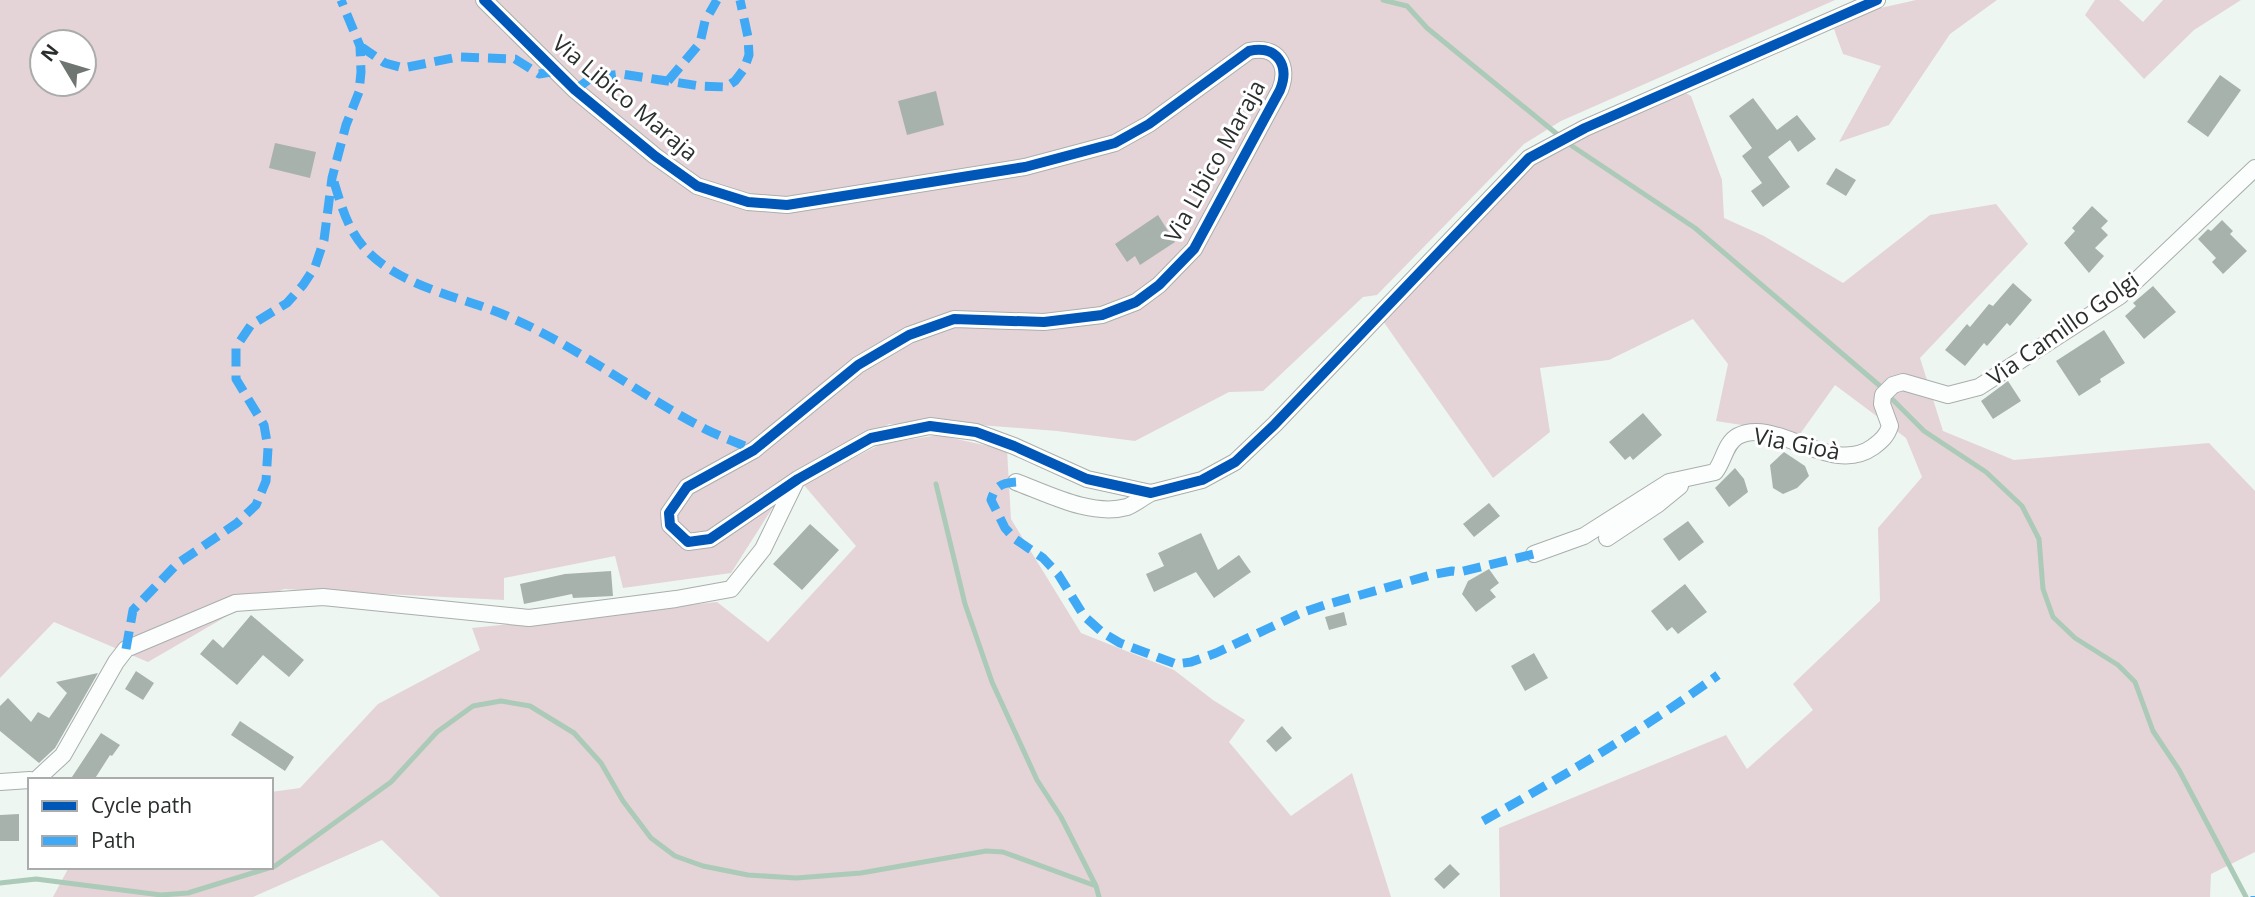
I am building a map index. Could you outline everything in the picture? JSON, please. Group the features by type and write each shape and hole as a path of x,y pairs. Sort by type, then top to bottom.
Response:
{"street":[{"name":"Via Libico Maraja","path":"484,0 575,90 697,186 763,204 788,205 1025,167 1115,143 1149,124 1249,51 1271,51 1278,57 1284,79 1280,90 1194,249 1159,285 1136,302 1102,315 1044,322 954,320 909,335 858,365 754,450 687,487 669,513 670,525 688,542 710,539 797,479"},
{"path":"1016,482 1082,506 1128,507 1151,493 1202,480 1236,462 1275,425 1529,158 1585,128 1877,0"},
{"name":"Via Camillo Golgi","path":"1917,385 1948,395 1979,387 2090,317 2120,296 2255,167"},
{"name":"Via Gioà","path":"1534,554 1584,536 1669,482 1715,472 1728,446 1741,435 1772,435 1843,456 1866,452 1881,441 1890,426 1882,404 1883,395 1893,385 1903,382 1917,385"},
{"path":"38,778 63,755 126,649 235,603 323,597 529,618 731,589 763,549 797,479 871,438 930,426 976,432 1087,479 1151,493"},
{"path":"1607,538 1658,504 1690,477"},
{"path":"0,782 28,780"}],"shaded area":[{"path":"0,0 1835,0 1561,121 1524,144 1377,295 1363,297 1263,391 1229,392 1135,441 1057,431 953,423 889,424 796,471 731,573 623,588 615,556 504,578 504,600 284,589 239,609 148,662 54,622 0,678"},
{"path":"1916,0 1997,0 1950,34 1889,125 1839,142 1881,66 1843,54 1834,29 1876,9"},
{"path":"2095,0 2119,0 2143,22 2163,0 2241,0 2194,30 2144,79 2085,15"},
{"path":"1682,91 1691,96 1722,180 1724,218 1764,236 1843,283 1930,215 1996,204 2028,244 1920,358 1943,431 2014,460 2209,443 2255,491 2255,852 2211,874 2210,897 1500,897 1499,828 1726,735 1747,769 1813,710 1793,684 1880,601 1878,528 1922,477 1906,438 1835,385 1800,434 1716,421 1728,364 1693,319 1609,360 1540,368 1550,432 1493,478 1383,321 1527,169 1578,136"},
{"path":"938,435 1007,450 1011,519 1081,633 1174,670 1245,720 1229,742 1291,816 1352,773 1391,897 440,897 382,840 253,897 53,897 68,869 273,869 273,792 300,788 378,704 480,650 472,628 717,602 768,642 856,546 803,484 881,444"}],"building":[{"path":"2220,75 2241,90 2208,137 2187,122"},
{"path":"936,91 944,125 907,135 898,101"},
{"path":"1753,98 1777,130 1797,115 1816,139 1798,152 1790,140 1768,157 1790,187 1763,207 1751,191 1762,183 1742,156 1752,148 1729,116"},
{"path":"275,143 316,152 310,178 269,168"},
{"path":"1836,168 1856,180 1846,196 1826,184"},
{"path":"2092,206 2108,221 2101,228 2108,235 2095,248 2104,256 2089,273 2064,243 2075,231 2072,228"},
{"path":"1158,215 1175,242 1140,265 1135,256 1127,262 1115,244"},
{"path":"2222,220 2233,231 2230,234 2247,251 2223,274 2212,262 2216,258 2198,239"},
{"path":"2013,283 2032,300 2010,326 2007,323 1987,346 1984,343 1965,366 1945,350 1967,324 1970,327 1989,304 1993,306"},
{"path":"2153,286 2176,312 2144,339 2125,316 2136,306 2133,303"},
{"path":"2104,330 2125,363 2079,396 2056,361"},
{"path":"2008,381 2021,401 1993,419 1981,401"},
{"path":"1643,413 1662,435 1633,460 1630,456 1625,460 1609,442"},
{"path":"1784,452 1805,466 1809,476 1797,488 1783,494 1773,488 1770,465"},
{"path":"1735,468 1744,479 1748,492 1729,507 1715,488"},
{"path":"1489,503 1500,516 1474,537 1463,524"},
{"path":"1688,521 1704,542 1679,561 1663,539"},
{"path":"810,524 839,550 802,590 773,564"},
{"path":"1201,533 1218,570 1239,555 1251,572 1214,598 1196,572 1154,592 1146,574 1164,566 1158,553"},
{"path":"1489,569 1499,583 1490,590 1496,597 1476,612 1462,594 1468,581"},
{"path":"611,571 613,596 573,598 572,594 524,604 520,584 565,574"},
{"path":"1685,584 1707,612 1678,634 1672,627 1667,631 1651,611"},
{"path":"1344,612 1347,625 1329,630 1325,617"},
{"path":"251,615 304,660 289,677 263,655 237,685 200,654 213,639 223,648"},
{"path":"1534,653 1548,678 1525,691 1511,666"},
{"path":"136,671 154,683 143,700 125,689"},
{"path":"98,673 55,748 39,763 0,731 0,706 8,698 31,722 38,712 49,718 67,693 56,682"},
{"path":"240,721 294,757 285,771 231,735"},
{"path":"1282,726 1292,738 1276,752 1266,741"},
{"path":"101,733 120,745 95,778 71,778"},
{"path":"19,814 19,841 0,841 0,815"},
{"path":"1450,864 1460,874 1444,889 1434,879"}],"waterway":[{"path":"1383,0 1407,6 1427,28 1557,134"},
{"path":"1572,146 1695,228 1880,386"},
{"path":"1893,400 1924,431 1986,472 2022,506 2039,539 2043,589 2053,617 2075,638 2118,665 2135,682 2153,731 2179,770 2246,897"},
{"path":"936,484 965,604 992,682 1037,780 1061,817 1099,897"},
{"path":"273,867 391,782 437,732 473,706 501,701 530,706 574,733 601,763 623,801 651,838 675,856 703,866 748,875 796,878 861,873 986,851 1003,852 1096,886"},
{"path":"0,883 36,879 161,895 188,893 265,869"}],"marked path":[{"path":"126,649 133,610 177,564 237,523 256,505 266,481 268,448 264,425 236,379 236,347 251,325 287,303 303,285 315,267 324,240 332,178 346,125 359,92 361,72 360,46 341,0"},
{"path":"668,81 700,43 705,21 717,0"},
{"path":"575,90 591,78 621,74 700,86 726,87 735,81 744,69 749,55 740,0"},
{"path":"360,46 385,63 403,68 458,57 515,59 539,74 557,71"},
{"path":"334,182 346,218 357,239 374,257 399,275 533,328 680,415 711,432 754,450"},
{"path":"1016,482 999,486 991,500 1005,528 1015,539 1043,558 1058,574 1084,616 1103,633 1120,643 1176,664 1216,653 1301,613 1325,605 1431,575 1460,572 1534,554"},
{"path":"1483,821 1632,734 1718,675"}],"cycle path":[{"path":"484,0 575,90 655,156 697,186 748,202 787,205 1025,167 1115,143 1149,124 1249,51 1267,51 1274,54 1282,65 1283,81 1280,90 1194,249 1159,285 1136,302 1102,315 1044,322 954,319 909,335 858,365 754,450 687,487 669,513 670,525 688,542 710,539 798,479 871,438 930,426 976,432 1087,479 1151,493 1202,480 1235,462 1275,424 1529,158 1585,128 1877,0"}]}
